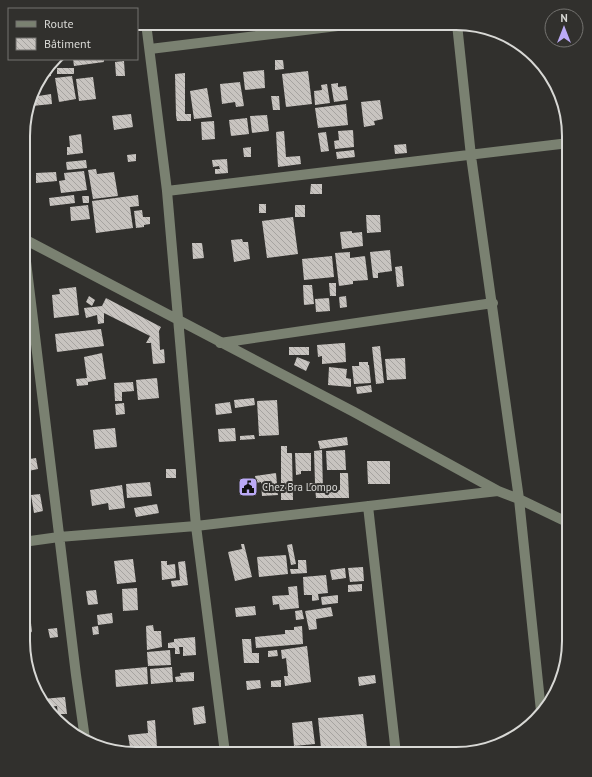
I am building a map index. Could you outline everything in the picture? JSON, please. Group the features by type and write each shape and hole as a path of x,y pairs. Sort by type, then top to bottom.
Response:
{"street":[{"path":"147,30 167,191 196,526 224,747"},
{"path":"150,50 307,30"},
{"path":"458,30 471,156 493,303 519,498 540,705"},
{"path":"167,191 471,156 562,144"},
{"path":"30,242 354,412 498,491 519,498 562,520"},
{"path":"30,295 84,734"},
{"path":"220,343 493,303"},
{"path":"30,541 59,537 196,526 498,491"},
{"path":"368,506 395,747"}],"building":[{"path":"73,60 104,60 104,62 74,66"},
{"path":"275,60 283,60 284,69 275,70"},
{"path":"124,61 125,76 116,76 115,62"},
{"path":"57,68 74,68 74,74 57,74"},
{"path":"264,70 265,88 245,90 243,72"},
{"path":"308,71 312,104 286,107 282,74"},
{"path":"185,73 185,114 191,114 191,121 177,121 175,74"},
{"path":"72,76 76,99 59,102 55,78"},
{"path":"93,77 96,99 79,101 76,79"},
{"path":"240,82 244,106 236,107 235,102 222,104 220,84"},
{"path":"338,83 338,87 346,86 348,100 334,102 331,84"},
{"path":"327,84 330,103 315,105 314,91 322,90 321,85"},
{"path":"207,88 212,117 194,119 190,91"},
{"path":"51,94 52,104 35,106 38,96"},
{"path":"271,96 279,96 280,110 273,110"},
{"path":"380,100 383,119 374,121 375,125 364,127 361,102"},
{"path":"346,104 348,125 318,128 315,108"},
{"path":"131,114 133,127 114,130 112,116"},
{"path":"267,115 269,131 252,133 250,116"},
{"path":"247,118 249,134 231,136 229,120"},
{"path":"214,121 215,139 202,140 201,122"},
{"path":"353,130 354,147 335,149 334,141 339,140 338,131"},
{"path":"284,131 286,157 300,156 301,164 278,167 276,132"},
{"path":"326,132 329,151 321,152 318,133"},
{"path":"81,134 83,153 67,155 67,147 70,147 69,136"},
{"path":"406,144 407,153 395,154 394,145"},
{"path":"251,147 251,157 244,157 243,148"},
{"path":"354,150 355,157 337,159 336,152"},
{"path":"136,154 136,161 128,162 127,155"},
{"path":"227,159 228,173 215,174 215,169 220,169 219,166 213,167 212,160"},
{"path":"86,160 87,168 67,170 66,162"},
{"path":"96,169 97,174 114,172 118,196 93,199 88,170"},
{"path":"84,171 87,190 61,193 59,181 65,180 64,173"},
{"path":"56,172 57,181 36,183 36,173"},
{"path":"311,184 322,184 322,194 310,194"},
{"path":"74,195 75,203 50,206 49,198"},
{"path":"138,195 139,206 130,207 133,228 96,233 92,201"},
{"path":"82,196 89,196 89,203 83,203"},
{"path":"259,204 266,204 266,213 259,213"},
{"path":"88,205 90,219 71,221 70,207"},
{"path":"295,205 305,205 305,217 295,217"},
{"path":"142,210 143,217 150,217 150,224 144,225 144,227 136,228 134,211"},
{"path":"366,215 380,215 381,232 367,233"},
{"path":"293,217 298,254 267,258 262,221"},
{"path":"352,231 352,233 362,232 363,246 342,249 340,232"},
{"path":"242,239 243,242 248,242 250,259 234,262 231,240"},
{"path":"192,243 202,243 204,258 193,259"},
{"path":"390,250 392,271 378,273 378,278 373,278 370,252"},
{"path":"350,252 350,258 365,256 368,280 353,281 353,284 339,286 335,253"},
{"path":"332,256 334,277 304,280 302,259"},
{"path":"402,266 404,286 397,287 395,267"},
{"path":"329,283 336,283 336,296 330,296"},
{"path":"303,285 312,285 314,304 304,305"},
{"path":"76,287 79,315 54,318 52,295 60,294 59,289"},
{"path":"89,296 95,300 92,306 86,302"},
{"path":"346,296 347,307 340,308 339,297"},
{"path":"106,298 161,327 159,331 160,350 164,349 165,363 153,364 151,343 146,343 150,336 104,313 104,323 98,324 97,315 86,318 84,308 102,306"},
{"path":"329,298 330,311 316,312 315,299"},
{"path":"101,329 104,346 57,352 55,334"},
{"path":"345,343 346,362 322,364 322,356 318,357 317,345"},
{"path":"380,346 384,383 376,384 372,347"},
{"path":"289,347 309,347 309,355 289,355"},
{"path":"102,353 106,379 88,382 88,385 77,386 76,379 87,378 84,357"},
{"path":"297,357 310,362 306,371 294,365"},
{"path":"405,358 406,379 387,380 385,359"},
{"path":"359,362 368,362 371,383 354,384 352,366 359,366"},
{"path":"329,367 347,369 346,378 351,379 351,387 328,385"},
{"path":"157,378 159,398 138,400 136,380"},
{"path":"133,382 134,391 122,392 122,401 115,401 114,383"},
{"path":"371,385 372,392 357,394 356,387"},
{"path":"254,398 255,405 235,408 234,400"},
{"path":"277,400 279,435 259,436 257,401"},
{"path":"230,402 232,413 216,415 215,404"},
{"path":"124,403 125,414 116,415 115,404"},
{"path":"115,428 117,447 95,449 93,430"},
{"path":"235,428 236,441 219,442 218,429"},
{"path":"254,435 255,439 240,440 240,436"},
{"path":"347,437 348,445 320,449 318,441"},
{"path":"281,446 287,446 287,453 292,453 293,500 281,500"},
{"path":"322,450 323,491 340,490 340,473 348,473 349,498 316,498 315,487 307,487 307,483 315,483 314,451"},
{"path":"345,450 346,470 327,470 326,451"},
{"path":"295,453 311,453 311,471 301,471 301,474 296,475"},
{"path":"36,458 38,469 30,471 30,459"},
{"path":"367,461 390,461 390,484 368,484"},
{"path":"166,469 176,469 176,478 166,478"},
{"path":"276,473 278,495 262,496 261,482 256,483 255,476"},
{"path":"150,482 152,496 127,498 126,484"},
{"path":"122,485 125,508 109,510 108,503 92,506 90,490"},
{"path":"40,494 43,511 34,513 31,495"},
{"path":"157,504 159,513 136,517 134,508"},
{"path":"241,544 244,544 252,577 235,581 228,552 242,549"},
{"path":"292,544 296,564 291,565 287,545"},
{"path":"286,555 288,574 259,577 257,557"},
{"path":"133,559 136,582 117,584 114,561"},
{"path":"298,560 306,560 307,573 291,574 290,569 298,569"},
{"path":"161,561 167,561 167,565 175,564 176,578 162,580"},
{"path":"185,561 188,585 172,587 171,581 180,580 178,562"},
{"path":"363,567 364,581 350,582 348,568"},
{"path":"345,568 346,578 332,580 330,570"},
{"path":"326,575 328,593 318,594 319,600 312,601 312,595 304,595 303,577"},
{"path":"362,584 362,591 348,592 348,585"},
{"path":"297,586 299,608 280,610 279,604 273,605 272,596 289,595 288,587"},
{"path":"137,588 138,610 123,611 122,589"},
{"path":"96,590 98,604 88,605 86,591"},
{"path":"338,595 338,603 322,605 321,597"},
{"path":"255,606 256,615 236,617 235,608"},
{"path":"331,607 333,616 316,619 317,629 309,630 305,611"},
{"path":"302,610 304,619 296,620 295,611"},
{"path":"112,613 113,623 98,625 97,615"},
{"path":"30,623 32,632 30,632"},
{"path":"153,625 154,631 161,631 162,647 147,650 146,626"},
{"path":"98,626 99,634 93,635 92,627"},
{"path":"302,626 303,644 256,648 255,637 285,634 285,630 294,630 294,627"},
{"path":"57,628 58,637 50,638 48,629"},
{"path":"195,637 196,655 183,656 183,647 179,647 180,654 175,654 175,648 168,648 168,643 174,642 174,639"},
{"path":"242,639 251,639 252,653 259,653 259,663 244,663"},
{"path":"307,646 311,682 285,686 284,676 288,676 286,658 282,659 281,650"},
{"path":"170,650 171,665 148,666 147,652"},
{"path":"277,650 278,656 268,657 268,651"},
{"path":"147,667 148,684 116,687 115,670"},
{"path":"172,667 173,682 151,684 150,669"},
{"path":"194,672 194,681 176,682 175,677 181,676 180,673"},
{"path":"375,675 376,683 359,686 358,677"},
{"path":"260,680 261,688 247,690 246,681"},
{"path":"281,680 281,687 271,687 271,681"},
{"path":"65,697 67,714 59,714 57,706 53,706 47,699"},
{"path":"204,706 206,723 194,725 192,708"},
{"path":"363,714 367,747 321,747 318,718"},
{"path":"155,720 157,747 130,747 128,735 148,733 147,721"},
{"path":"312,721 315,744 294,746 292,723"}],"place":[{"name":"Chez Bra Lompo","path":"248,487"}]}
